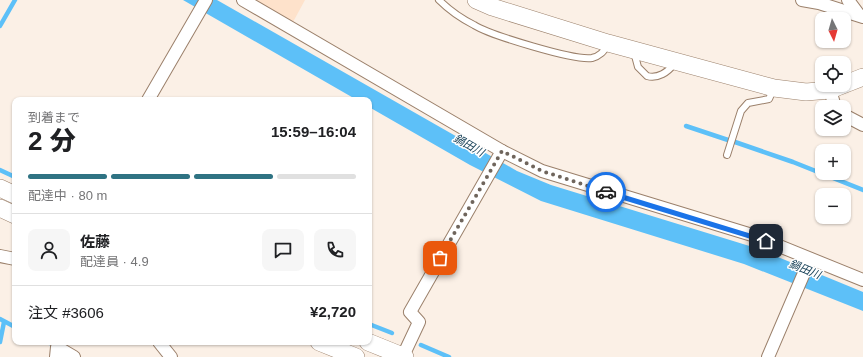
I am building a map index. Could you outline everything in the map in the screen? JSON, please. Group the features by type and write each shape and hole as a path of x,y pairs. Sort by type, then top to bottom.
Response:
{"street":[{"path":"150,97 206,0"},
{"path":"243,0 500,154 542,171 752,235 808,262 863,280"},
{"path":"476,0 492,7 608,43 676,62 774,88 806,92 815,91"},
{"path":"802,0 819,3 861,16"},
{"path":"848,0 861,16"},
{"path":"851,82 863,77"},
{"path":"851,119 863,125"},
{"path":"372,344 404,357 419,322 410,312 500,154"},
{"path":"0,188 12,194"},
{"path":"0,208 12,214"},
{"path":"0,256 12,258"},
{"path":"768,357 808,262"},
{"path":"161,345 171,357"},
{"path":"326,345 356,357"},
{"path":"56,357 57,347 74,357"}],"lane":[{"path":"439,0 474,26 488,32 569,56 583,58 598,56 602,53 608,43"},
{"path":"727,155 741,111 748,103 769,99 774,88"}],"shaded area":[{"path":"255,0 305,0 293,22"}],"water":[{"name":"鍋田川","path":"183,0 217,0 517,171 551,185 756,248 863,292 863,311 744,264 541,201 470,165 372,109 372,97 352,97"}],"waterway":[{"path":"0,26 15,0"},
{"path":"686,126 728,140"},
{"path":"735,142 793,162 863,190"},
{"path":"0,170 12,176"},
{"path":"0,319 12,325"},
{"path":"0,342 4,322"},
{"path":"372,325 392,333"},
{"path":"421,345 449,357"}],"way so far":[{"path":"440,258 502,151 542,171 606,192"}],"route":[{"path":"606,192 752,235 766,241"}]}
